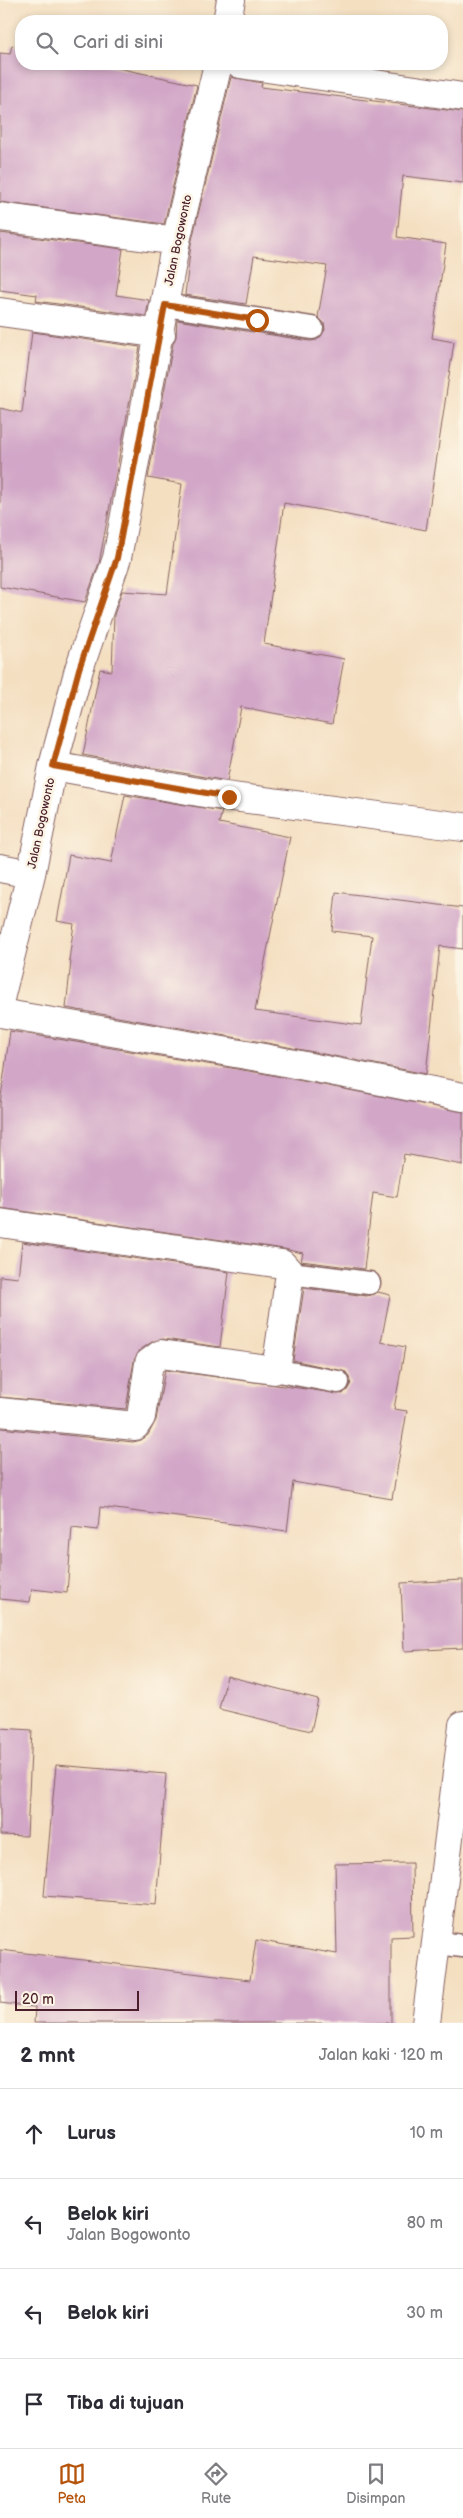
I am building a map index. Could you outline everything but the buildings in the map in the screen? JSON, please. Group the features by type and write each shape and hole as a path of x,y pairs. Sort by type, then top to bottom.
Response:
{"street":[{"path":"228,15 231,0"},
{"name":"Jalan Bogowonto","path":"0,999 31,874 53,766 79,669 117,558 161,334 176,241 217,70"},
{"path":"281,70 463,97"},
{"path":"0,217 176,241"},
{"path":"0,312 161,334"},
{"path":"53,766 210,794 463,827"},
{"path":"0,868 31,874"},
{"path":"0,1013 264,1058 463,1097"},
{"path":"0,1223 282,1264 290,1273 277,1363 274,1370 161,1354 149,1363 141,1418 135,1426 0,1412"},
{"path":"426,2023 460,1767 463,1725"}],"lane":[{"path":"165,305 312,328"},
{"path":"290,1273 369,1283"},
{"path":"274,1370 338,1382"},
{"path":"436,1944 463,1946"}],"route":[{"path":"229,797 53,766 79,669 117,558 165,305 257,320"}]}
